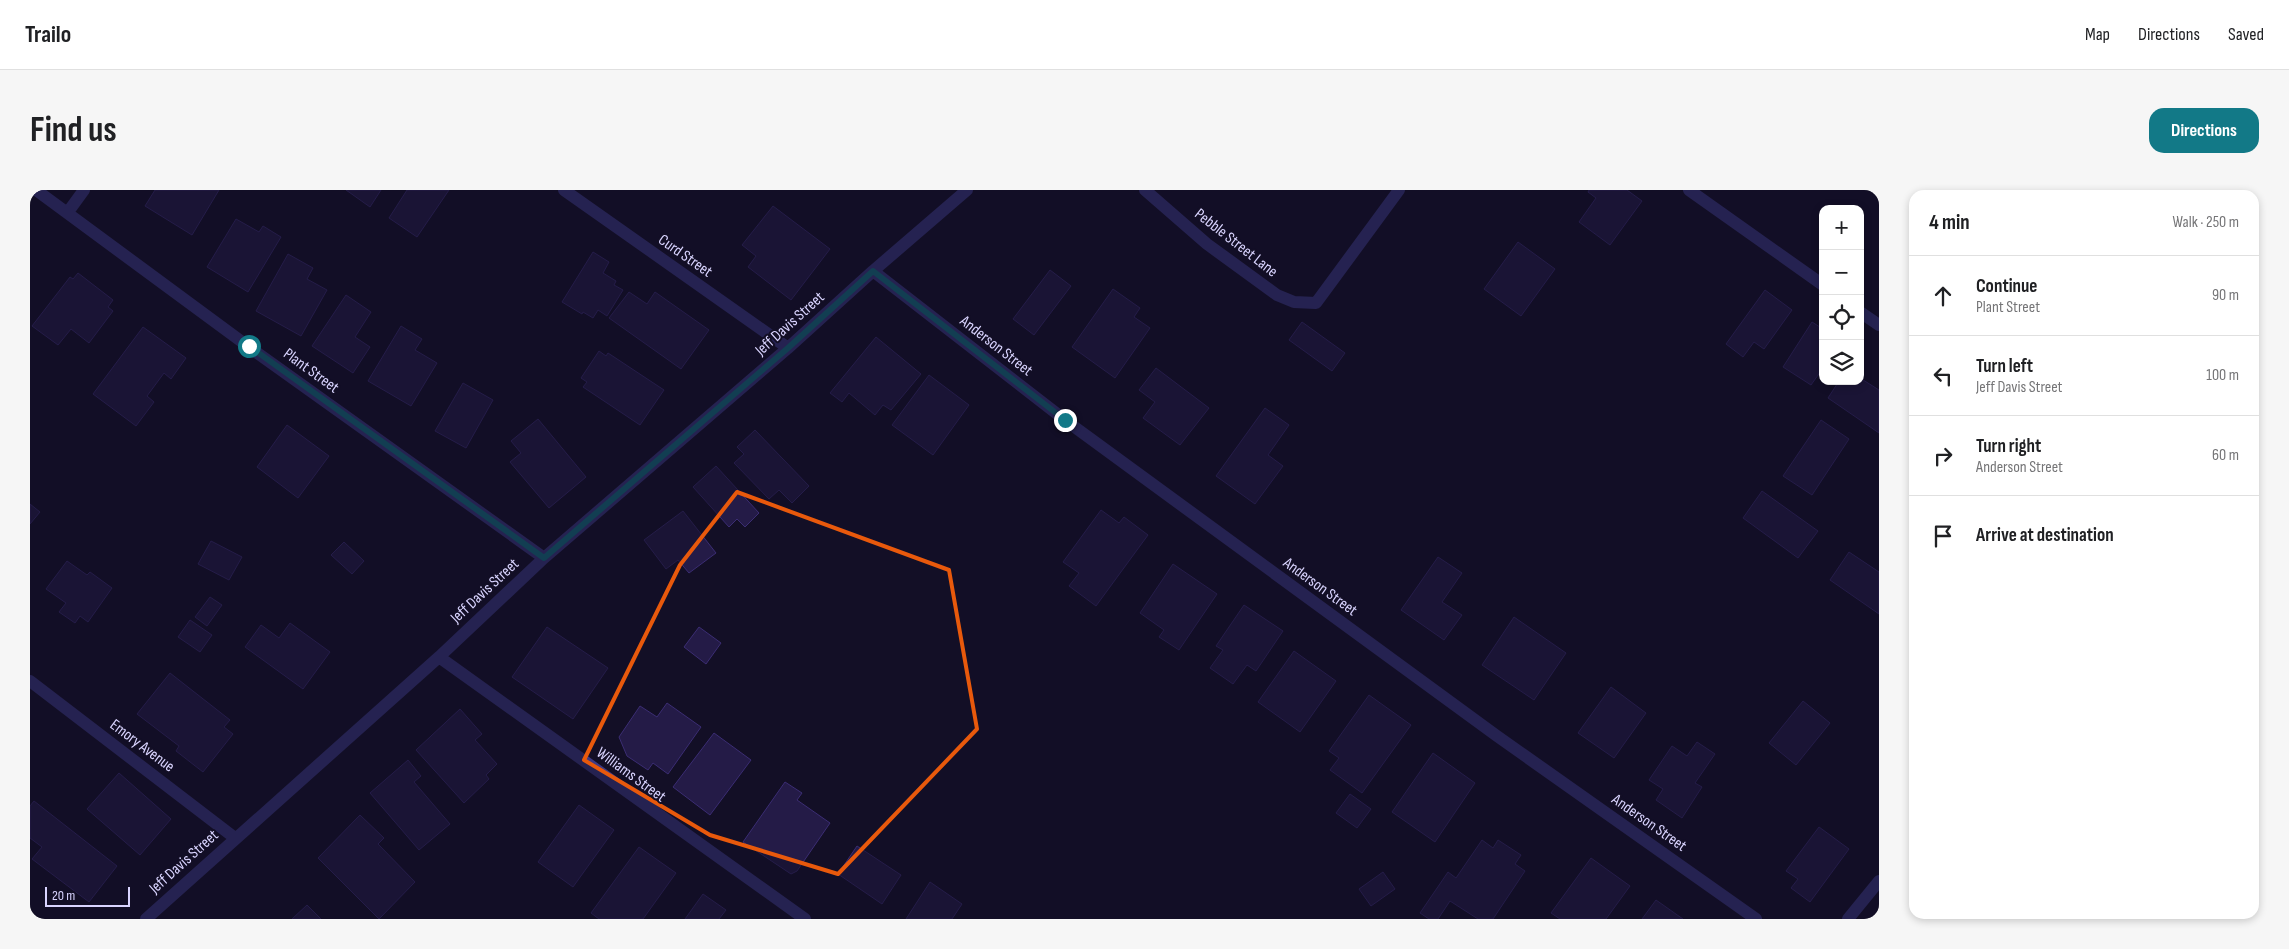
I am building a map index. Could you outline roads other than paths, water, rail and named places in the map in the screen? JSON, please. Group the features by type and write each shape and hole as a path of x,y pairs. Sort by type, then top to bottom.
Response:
{"street":[{"name":"Plant Street","path":"36,190 257,352 544,558"},
{"path":"68,212 84,190"},
{"name":"Curd Street","path":"564,190 788,348"},
{"name":"Jeff Davis Street","path":"146,919 439,656 544,558 788,348 966,190"},
{"name":"Pebble Street Lane","path":"1145,190 1208,244 1277,295 1294,302 1316,303 1399,190"},
{"path":"1689,190 1819,282"},
{"name":"Anderson Street","path":"873,271 1089,438 1497,736 1756,919"},
{"path":"1864,315 1879,325"},
{"name":"Williams Street","path":"439,656 804,919"},
{"name":"Emory Avenue","path":"30,681 235,838"},
{"path":"1848,919 1879,881"}]}
